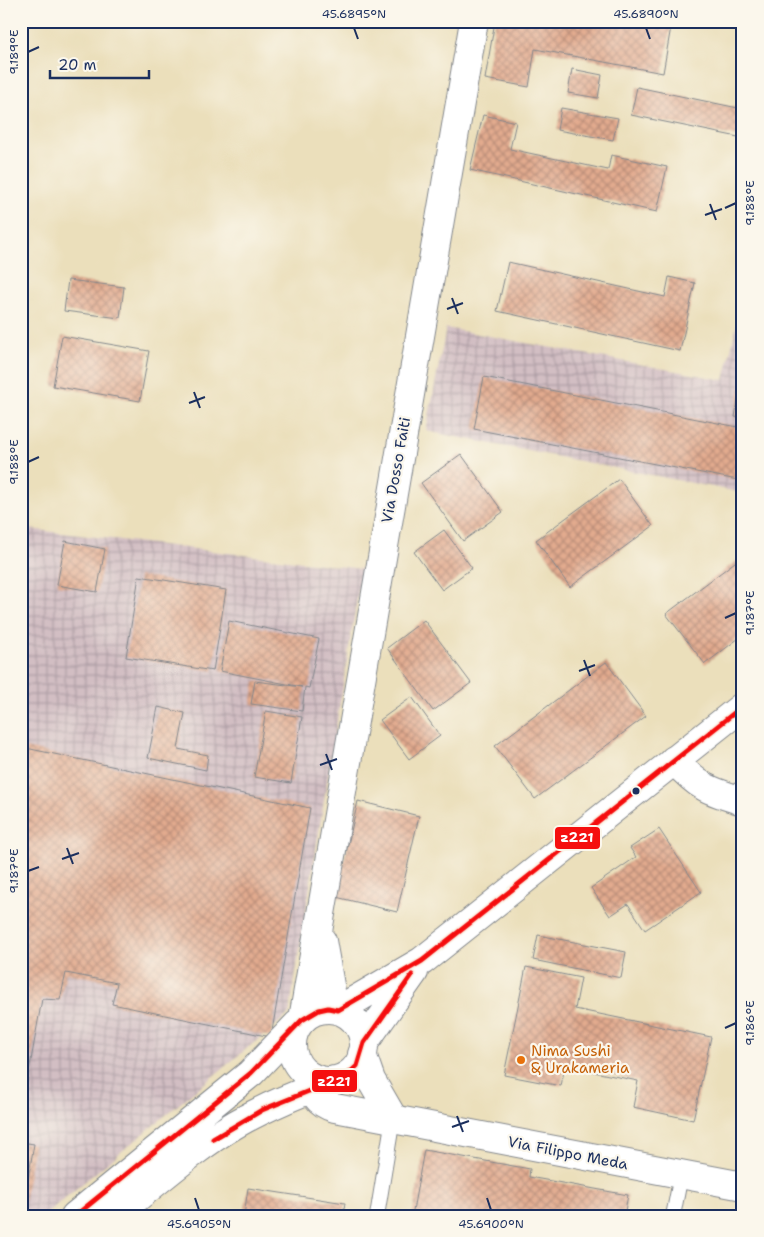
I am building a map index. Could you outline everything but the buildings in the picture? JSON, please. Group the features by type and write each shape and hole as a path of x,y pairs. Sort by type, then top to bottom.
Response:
{"street":[{"name":"Via Dosso Faiti","path":"300,1021 474,21"},
{"path":"75,1216 251,1073 300,1021 313,1012 336,1009 422,961 743,706"},
{"path":"674,760 690,778 704,788 743,801"},
{"name":"Via Dosso Faiti","path":"319,920 336,1009"},
{"path":"114,1216 225,1131 317,1080 346,1076 357,1066 363,1049 422,961"},
{"path":"336,1009 354,1020 361,1031 363,1049 371,1080 393,1118"},
{"path":"300,1021 293,1036 293,1056 317,1080"},
{"name":"Via Filippo Meda","path":"317,1080 316,1097 327,1106 743,1186"}],"lane":[{"path":"377,1216 393,1118"},
{"path":"673,1216 681,1175"}],"shaded area":[{"path":"738,21 743,21 743,40 735,39"},
{"path":"743,297 743,493 426,431 446,328 724,380"},
{"path":"21,528 362,569 289,1014 43,1216 21,1216"}],"transit line":[{"name":"z221","path":"75,1216 251,1073 302,1020 319,1010 328,1008 338,1010 422,961 743,706"},
{"name":"z221","path":"213,1139 262,1110 346,1076 357,1066 364,1043 412,975"}],"place":[{"name":"Nima Sushi & Urakameria","path":"521,1060"}]}
